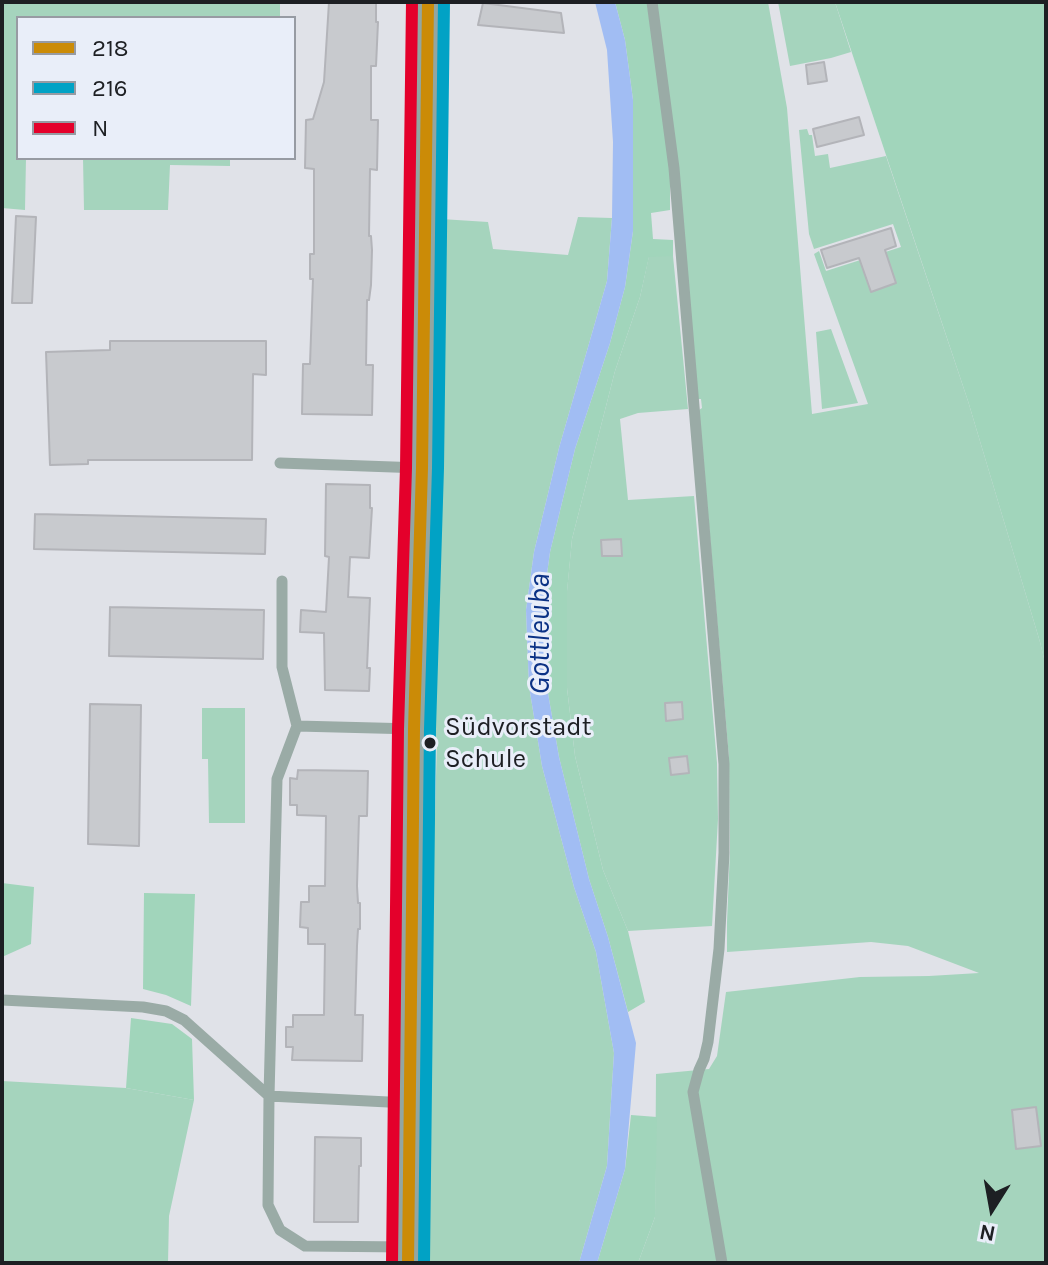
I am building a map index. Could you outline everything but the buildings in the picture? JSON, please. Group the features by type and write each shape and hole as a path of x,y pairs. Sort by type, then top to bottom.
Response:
{"main road":[{"path":"408,1255 428,2"}],"lane":[{"path":"652,2 674,168 724,764 724,853 719,949 708,1042 693,1092 722,1263"},
{"path":"280,463 422,468"},
{"path":"282,581 282,667 297,726 277,779 268,1205 280,1230 305,1246 408,1255"},
{"path":"297,726 414,729"},
{"path":"2,1000 143,1007 166,1011 184,1020 269,1096 410,1103"}],"green space":[{"path":"2,2 280,2 280,16 16,16 16,160 26,160 25,210 2,208"},
{"path":"615,2 647,2 670,166 670,210 651,213 653,239 673,240 673,256 649,257 640,297 615,371 572,539 567,592 567,688 575,756 603,870 628,931 645,1002 628,1012 589,879 559,757 545,676 544,596 550,552 575,449 625,287 633,231 633,100 625,40"},
{"path":"655,2 768,2 787,108 812,414 868,404 814,254 819,251 826,271 901,247 893,224 814,249 809,234 799,130 807,129 812,135 815,156 828,154 830,168 886,156 968,401 1046,666 1046,1263 638,1263 655,1217 656,1074 709,1069 717,1056 726,992 860,977 979,973 908,946 871,942 727,952 729,758 699,410 702,408 701,399 697,399"},
{"path":"778,2 835,2 851,52 790,66"},
{"path":"835,2 1046,2 1046,667 968,401"},
{"path":"83,160 230,160 230,166 170,165 168,210 84,210"},
{"path":"578,217 612,218 607,281 559,448 534,552 526,610 529,686 542,766 574,887 596,952 614,1053 607,1166 579,1263 422,1263 428,815 435,815 437,739 430,738 441,219 488,222 493,249 568,255"},
{"path":"649,256 673,256 688,409 638,413 620,419 628,500 694,496 717,763 718,819 712,926 628,931 603,870 575,756 567,688 567,591 572,539 615,371 640,297"},
{"path":"831,329 858,403 822,409 816,332"},
{"path":"202,708 245,708 245,823 209,823 208,759 202,759"},
{"path":"2,883 34,887 31,944 2,957"},
{"path":"144,893 195,894 191,1006 143,989"},
{"path":"131,1018 172,1024 192,1039 194,1100 126,1088"},
{"path":"2,1081 126,1088 194,1100 169,1216 168,1263 2,1263"},
{"path":"631,1115 657,1117 655,1217 638,1263 597,1263 625,1169"}],"water":[{"name":"Gottleuba","path":"595,2 615,2 625,40 633,100 633,231 625,287 575,449 550,552 544,596 545,676 559,757 589,879 636,1043 625,1169 597,1263 579,1263 607,1166 614,1053 596,952 574,887 542,766 529,686 526,610 534,552 559,448 607,281 613,142 607,50"}],"transit line":[{"name":"N","path":"392,1263 398,729 406,468 412,2"},
{"name":"218","path":"408,1263 414,729 422,468 428,2"},
{"name":"216","path":"424,1263 430,729 438,468 444,2"}],"place":[{"name":"Südvorstadt Schule","path":"430,743"}]}
